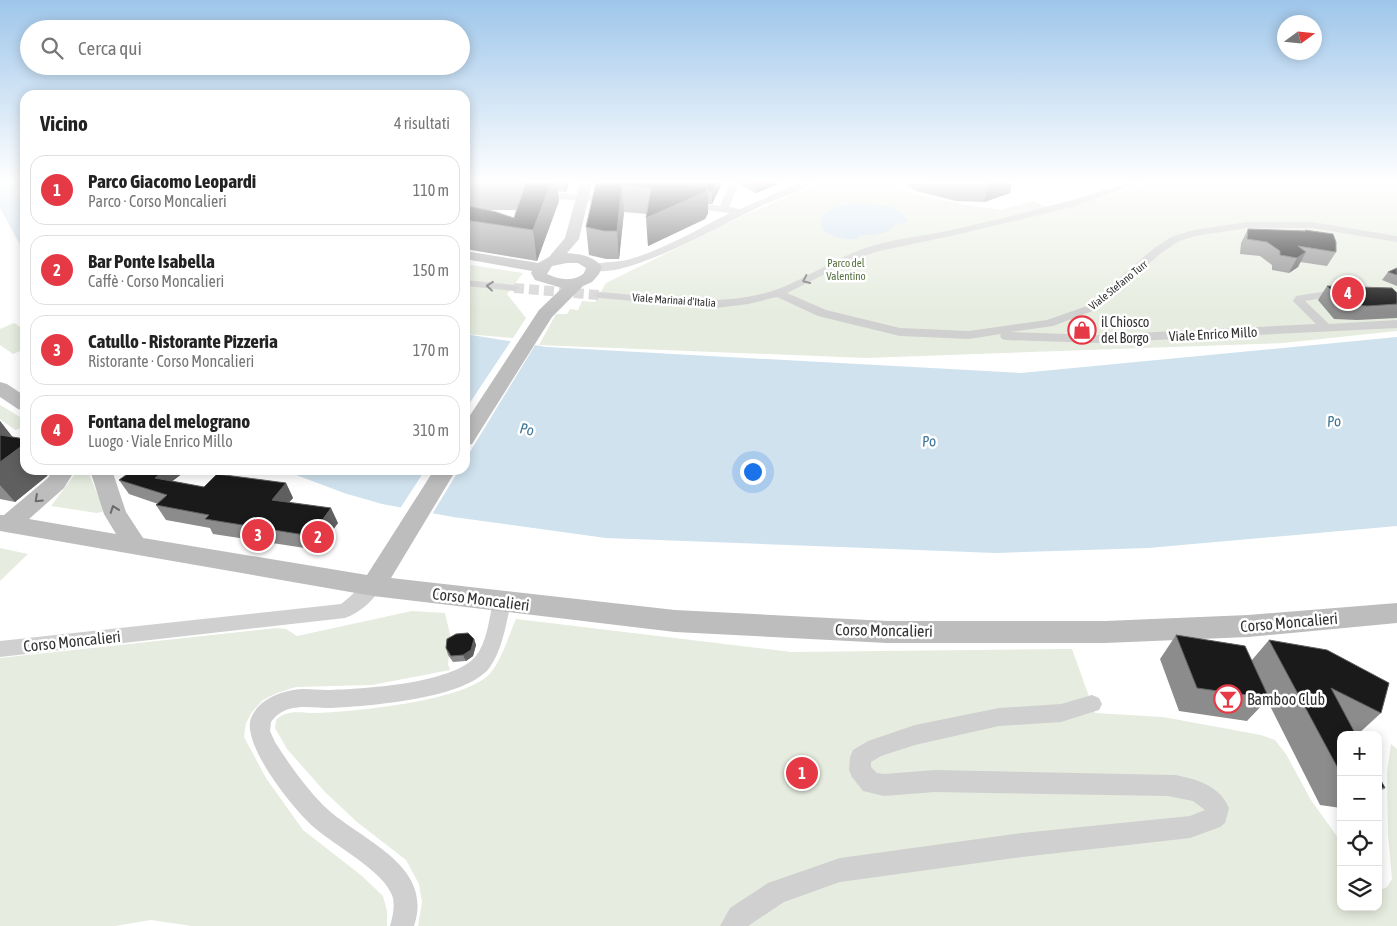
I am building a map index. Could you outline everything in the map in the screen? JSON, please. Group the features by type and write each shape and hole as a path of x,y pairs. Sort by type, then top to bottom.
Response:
{"street":[{"path":"541,320 547,270 572,239 575,226"},
{"path":"470,256 547,270 565,284 644,259 712,226"},
{"name":"Viale Marinai d'Italia","path":"599,295 716,305 748,301 778,293 853,256 876,248 980,226"},
{"name":"Viale Stefano Turr","path":"778,293 822,313 900,332 969,335 1049,323 1091,308 1175,239 1194,233 1239,226"},
{"name":"Viale Stefano Turr","path":"1319,226 1397,239"},
{"path":"572,239 580,259"},
{"path":"470,431 541,320 585,277 589,262 567,258 547,270"},
{"path":"585,277 622,274 639,267 644,259"},
{"path":"470,284 514,288"},
{"path":"1326,328 1299,301 1300,298 1352,291"},
{"name":"Viale Enrico Millo","path":"969,335 1096,339 1397,324"},
{"path":"0,388 20,402"},
{"path":"4,524 56,483 61,475"},
{"path":"103,475 115,514 135,545"},
{"path":"373,586 442,475"},
{"name":"Corso Moncalieri","path":"4,524 373,586 675,622 887,632 1105,632 1248,626 1397,613"},
{"name":"Corso Moncalieri","path":"0,649 345,611 362,600 373,586"},
{"path":"402,926 405,918 403,889 393,875 317,814 272,757 260,731 262,716 276,704 293,699 325,699 399,693 470,674 482,663 489,649 502,602"},
{"path":"732,926 739,917 778,892 840,870 1022,845 1190,827 1212,819 1217,815 1218,808 1212,801 1202,793 1184,787 1168,785 935,782 884,785 871,783 860,770 861,757 875,748 915,734 999,717 1061,713 1092,704"}],"green space":[{"name":"Parco del Valentino","path":"722,226 1397,226 1397,331 1283,343 866,358 539,345 556,314 567,314 570,309 578,310 582,301 595,302 606,283"},
{"path":"470,265 523,273 507,294 526,318 513,338 470,334"},
{"path":"14,323 20,327 20,351 13,354 0,345 0,329"},
{"path":"0,405 20,417 20,428 15,430 0,419"},
{"path":"74,475 89,475 105,511 97,513 51,506"},
{"path":"0,548 28,554 0,581"},
{"path":"412,611 445,613 451,639 448,664 450,670 372,685 296,687 277,693 263,700 252,712 246,723 244,737 266,778 303,830 362,876 383,896 387,911 387,926 192,926 151,920 115,926 0,926 0,658 277,628 286,629 297,636"},
{"path":"516,619 792,652 1072,649 1095,713 1163,717 1261,735 1275,740 1286,754 1311,800 1337,836 1337,911 1382,911 1382,889 1387,887 1392,879 1388,834 1387,772 1391,744 1397,749 1397,926 418,926 422,902 419,884 406,860 357,822 325,792 287,749 275,728 276,720 286,714 296,712 319,713 359,710 438,697 461,690 480,681 492,671 503,652"}],"water":[{"path":"10,226 20,226 20,245"},
{"path":"822,226 894,226 886,232 875,235 860,235 857,239 838,237 829,234"},
{"name":"Po","path":"470,335 547,347 1021,373 1397,337 1397,526 1148,548 996,553 606,538 453,517 382,504 344,493 296,475 470,475"}],"pier":[{"path":"513,338 537,342 470,452 470,402"},
{"path":"422,475 456,475 431,516 399,510"}],"building":[{"path":"507,226 534,226 533,230"},
{"path":"618,226 617,231 604,231 586,227"},
{"path":"1248,229 1305,230 1333,234 1336,242 1336,252 1298,246 1306,252 1297,258 1280,255 1280,251 1267,242 1247,239"},
{"path":"1397,268 1397,275 1388,272"},
{"path":"1327,286 1392,288 1397,293 1397,304 1367,306 1344,304"},
{"path":"0,435 20,438 20,447 0,462"},
{"path":"126,475 159,475 155,478 204,487 216,475 225,475 286,483 272,500 331,508 311,536 205,519 209,515 156,505 167,495 119,480"},
{"path":"468,633 474,639 471,650 463,655 451,656 446,648 447,639 456,634"},
{"path":"1176,635 1245,646 1269,698 1197,688"},
{"path":"1269,640 1327,650 1389,683 1381,713 1331,688 1354,731 1337,731 1337,767"}],"tunnel":[{"path":"514,288 599,295"}],"place":[{"name":"Fontana del melograno","path":"1348,293"},
{"name":"il Chiosco del Borgo","path":"1082,330"},
{"name":"Catullo - Ristorante Pizzeria","path":"258,535"},
{"name":"Bar Ponte Isabella","path":"318,537"},
{"name":"Bamboo Club","path":"1228,699"},
{"name":"Parco Giacomo Leopardi","path":"802,773"}]}
